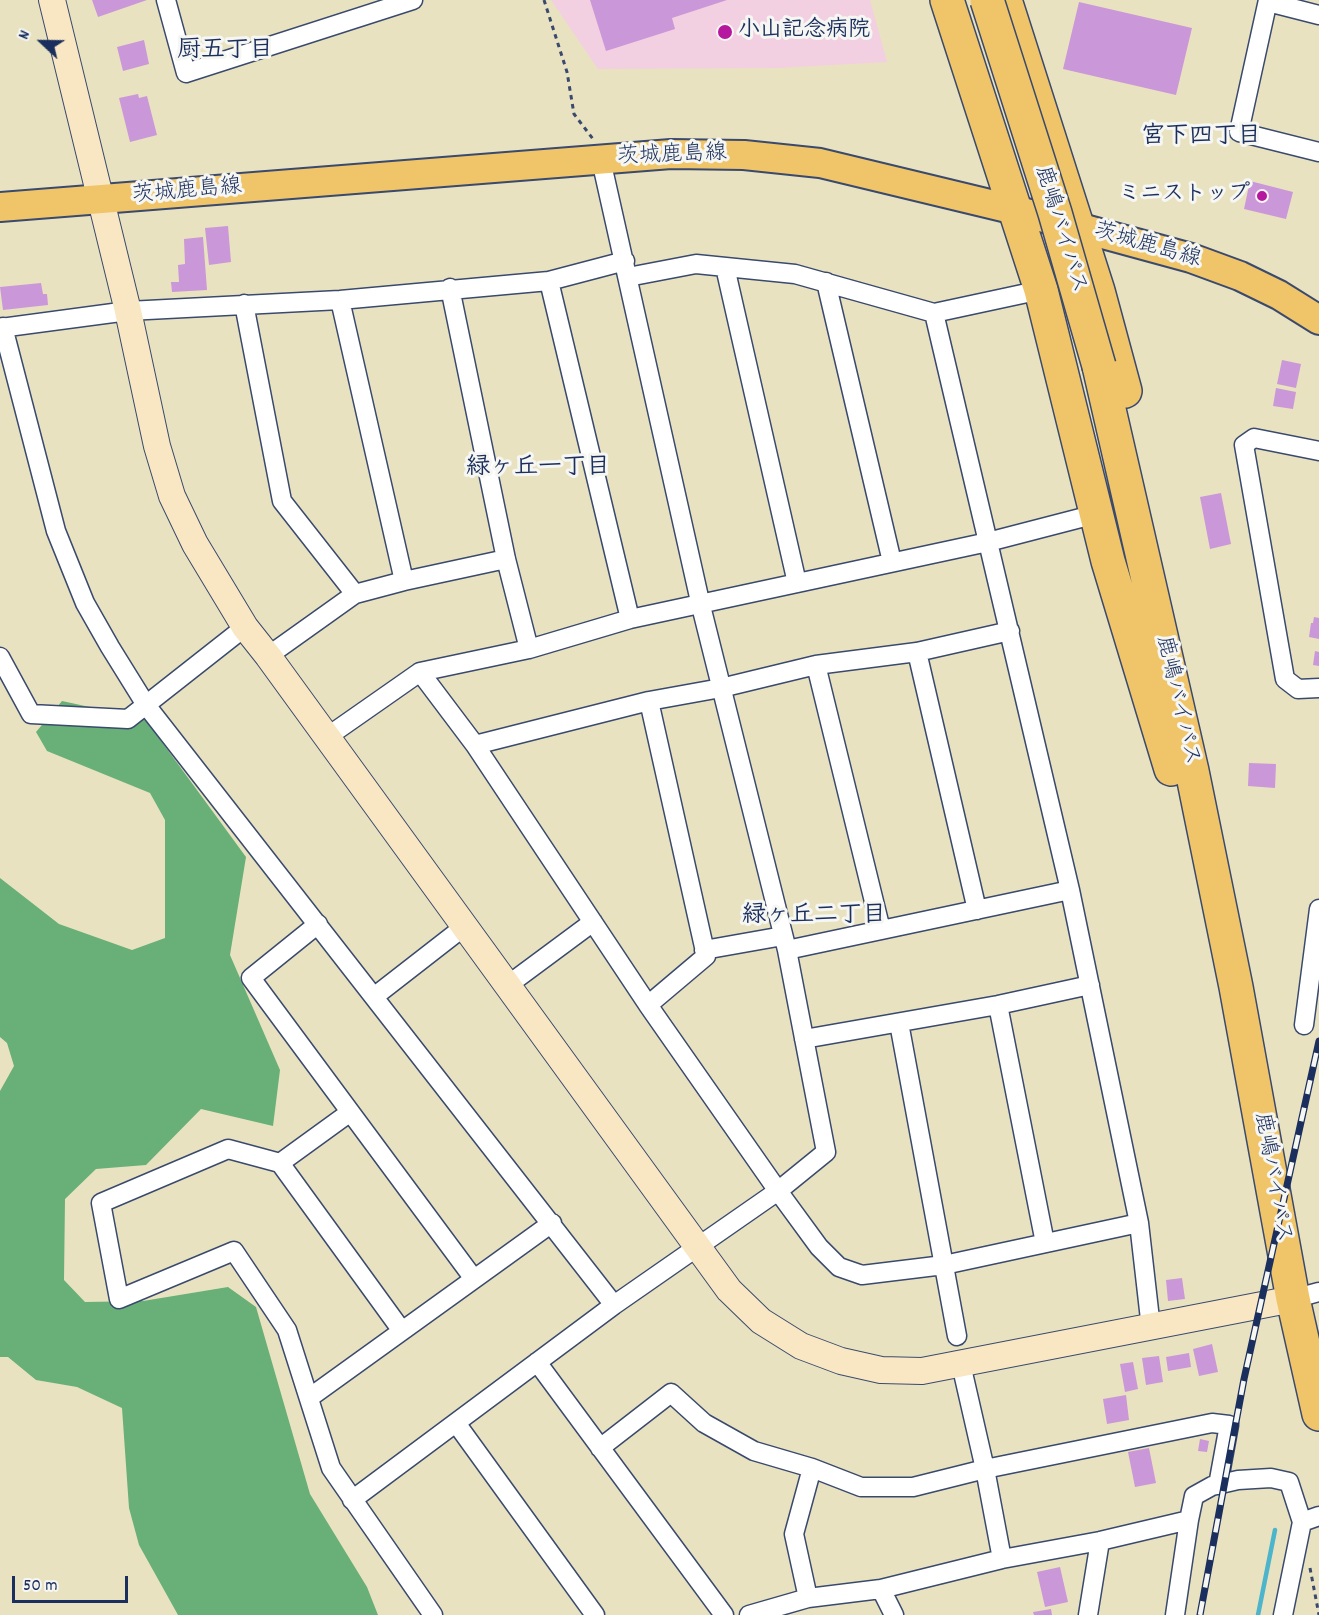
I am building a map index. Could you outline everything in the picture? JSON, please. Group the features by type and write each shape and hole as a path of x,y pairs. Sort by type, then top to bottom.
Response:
{"highway":[{"path":"947,0 1041,290 1108,561 1236,987"},
{"name":"鹿嶋バイパス","path":"987,0 1055,213 1099,366 1192,771 1236,987 1306,1295 1319,1414"},
{"path":"1005,0 1098,291 1138,441 1202,734 1192,771"}],"main road":[{"name":"茨城鹿島線","path":"0,207 100,200 597,150 723,155 820,164 1015,210 1191,258 1240,276 1279,295 1319,320"}],"street":[{"path":"52,0 128,311 157,446 172,496 195,544 245,627 729,1290 760,1321 801,1346 841,1361 881,1370 922,1371 1151,1328 1306,1295"},
{"path":"166,0 186,73 414,0"},
{"path":"1319,15 1268,1 1239,132 1319,152"},
{"path":"352,1500 614,1305 697,1245 778,1191 826,1152 785,943 701,606 626,269 597,150"},
{"path":"614,1305 146,705 85,603 56,531 2,328 128,311 340,300 450,288 549,281 626,269 696,264 795,274 934,313 1041,290"},
{"path":"725,267 797,583"},
{"path":"549,281 630,620"},
{"path":"826,282 892,562"},
{"path":"450,288 506,559 529,649"},
{"path":"340,300 404,581"},
{"path":"244,304 282,501 354,594"},
{"path":"934,313 1070,890 1139,1223 1151,1328"},
{"path":"1319,451 1254,438 1244,445 1285,679 1298,689 1319,688"},
{"path":"327,737 420,672 529,649 630,620 988,542 1096,514"},
{"path":"268,656 354,594 506,559"},
{"path":"0,657 31,714 128,719 245,627"},
{"path":"475,745 649,701 721,688 816,665 917,652 1010,631"},
{"path":"917,652 977,910"},
{"path":"816,665 881,930"},
{"path":"420,672 475,745 648,1005 778,1191 819,1247 839,1267 862,1275 944,1265 1139,1223"},
{"path":"648,1005 706,956 649,701"},
{"path":"704,950 785,943 881,930 1070,890"},
{"path":"1304,1025 1319,909"},
{"path":"508,985 593,922"},
{"path":"318,924 251,978 474,1279"},
{"path":"375,996 465,927"},
{"path":"804,1039 998,1005 1090,986"},
{"path":"998,1005 1045,1243"},
{"path":"899,1023 957,1336"},
{"path":"280,1163 349,1113"},
{"path":"402,1331 280,1163 228,1149 101,1203 118,1299 234,1251 287,1330 331,1468 433,1615"},
{"path":"309,1398 552,1223"},
{"path":"537,1362 724,1615"},
{"path":"961,1364 985,1469 1002,1559"},
{"path":"600,1448 671,1393 704,1422 754,1451 812,1468 861,1487 913,1487 985,1469 1212,1423 1229,1425 1218,1485"},
{"path":"456,1423 595,1615"},
{"path":"808,1598 794,1534 812,1468"},
{"path":"1175,1615 1194,1496 1218,1485 1238,1480 1271,1479 1289,1482 1302,1522 1283,1615"},
{"path":"1302,1522 1319,1516"},
{"path":"749,1615 808,1598 881,1589 1002,1559 1189,1520"},
{"path":"1088,1615 1100,1540"},
{"path":"881,1589 894,1615"}],"path":[{"path":"544,0 567,72 574,114 597,150"}],"shaded area":[{"name":"小山記念病院","path":"551,0 870,0 887,62 778,68 598,69"}],"green space":[{"path":"62,701 145,719 246,857 230,955 280,1070 273,1126 201,1109 146,1165 96,1169 65,1199 64,1280 85,1302 143,1301 228,1287 256,1307 310,1494 367,1587 378,1615 178,1615 139,1545 129,1508 122,1408 77,1387 36,1380 8,1357 0,1357 0,1091 14,1066 7,1043 0,1037 0,878 59,924 132,950 165,938 165,820 150,793 47,751 36,732"}],"building":[{"path":"92,0 147,0 98,17"},
{"path":"590,0 727,0 672,18 675,29 606,51"},
{"path":"1079,2 1192,28 1176,95 1063,69"},
{"path":"144,40 149,64 123,71 117,47"},
{"path":"138,94 139,98 147,96 157,135 130,142 119,98"},
{"path":"1250,181 1293,192 1286,219 1244,209"},
{"path":"228,226 231,262 209,265 205,228"},
{"path":"203,237 207,290 172,292 171,282 179,282 178,265 185,264 184,239"},
{"path":"41,283 43,294 47,294 48,305 3,310 0,287"},
{"path":"1282,360 1301,364 1296,388 1277,384"},
{"path":"1276,388 1296,392 1293,409 1273,406"},
{"path":"1221,493 1231,544 1210,549 1200,497"},
{"path":"1314,617 1319,618 1319,639 1309,637"},
{"path":"1315,651 1319,652 1319,666 1313,665"},
{"path":"1249,763 1276,764 1275,788 1248,786"},
{"path":"1182,1278 1185,1299 1168,1301 1166,1280"},
{"path":"1212,1344 1218,1372 1199,1376 1193,1349"},
{"path":"1189,1353 1191,1367 1168,1371 1166,1357"},
{"path":"1159,1356 1163,1382 1146,1385 1142,1358"},
{"path":"1133,1362 1138,1389 1125,1392 1120,1364"},
{"path":"1126,1395 1129,1420 1107,1424 1103,1399"},
{"path":"1200,1439 1209,1441 1207,1452 1198,1451"},
{"path":"1149,1448 1156,1483 1135,1487 1128,1452"},
{"path":"1060,1567 1068,1602 1045,1607 1037,1572"},
{"path":"1051,1609 1052,1615 1034,1615 1033,1612"}],"waterway":[{"path":"1258,1615 1275,1530"}],"railway":[{"path":"1200,1615 1244,1379 1319,1041"}],"place":[{"name":"小山記念病院","path":"725,32"},
{"name":"ミニストップ","path":"1262,196"}],"district":[{"name":"厨五丁目","path":"225,53"},
{"name":"宮下四丁目","path":"1201,139"},
{"name":"緑ヶ丘一丁目","path":"538,470"},
{"name":"緑ヶ丘二丁目","path":"814,918"}]}
